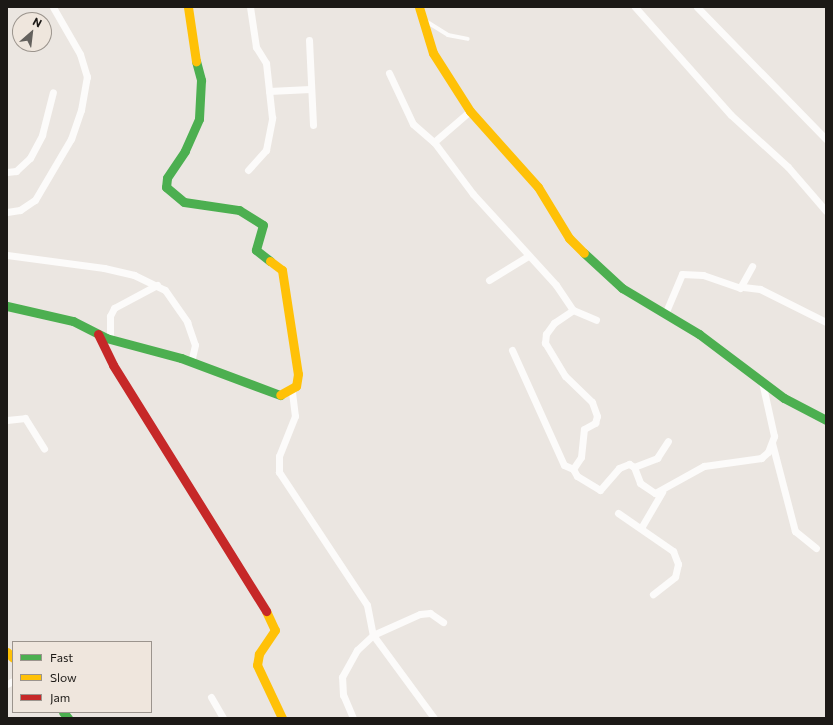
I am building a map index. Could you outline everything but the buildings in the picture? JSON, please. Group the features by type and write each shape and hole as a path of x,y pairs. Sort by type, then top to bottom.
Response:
{"street":[{"path":"7,212 20,210 35,200 71,139 81,110 87,77 80,54 53,7"},
{"path":"188,7 190,41 201,80 199,119 185,151 167,178 166,187 184,202 199,207 212,204 239,210 263,225 256,250 282,270 298,374 292,392 295,416 279,456 278,472 364,599 373,635 434,718"},
{"path":"248,170 270,141 269,91 266,63 256,47 250,7"},
{"path":"636,7 731,115 788,167 826,211"},
{"path":"697,7 826,139"},
{"path":"419,11 433,53 470,111 538,187 569,238 622,288 665,314 762,382 826,420"},
{"path":"309,40 310,89 313,125"},
{"path":"389,74 413,124 434,142 473,194 556,285 573,310 596,320"},
{"path":"269,91 310,89"},
{"path":"7,172 16,171 30,158 42,135 53,92"},
{"path":"434,142 470,111"},
{"path":"7,255 104,268 157,285 175,302 187,322 195,345 191,362"},
{"path":"489,280 528,256"},
{"path":"744,287 752,266"},
{"path":"665,314 678,282 687,272 734,287 760,289 826,322"},
{"path":"110,339 110,316 114,308 157,285"},
{"path":"7,306 74,321 110,339 191,362 272,394 292,392"},
{"path":"573,310 554,323 546,334 545,343 565,376 592,402 597,416 595,423 584,429 581,457 573,469"},
{"path":"98,334 113,365 270,617 274,630 259,654 257,666 282,718"},
{"path":"512,350 564,465 573,469 577,476 600,490 623,465 634,467 657,458 668,441"},
{"path":"762,382 772,443 794,531 816,548"},
{"path":"7,420 25,418 44,449"},
{"path":"642,528 662,492 704,466 761,458 772,443"},
{"path":"634,467 647,490 662,492"},
{"path":"618,513 668,544 678,564 675,577 653,594"},
{"path":"353,718 342,695 342,677 357,650 373,635 420,614 430,613 443,622"},
{"path":"211,697 224,718"}],"lane":[{"path":"419,11 448,35 468,39"}],"traffic: fast":[{"path":"196,61 201,80 199,119 185,151 167,178 166,187 184,202 239,210 263,225 256,250 270,261"},
{"path":"584,253 622,288 699,334 784,398 826,420"},
{"path":"7,306 73,321 106,338 181,358 280,395"},
{"path":"64,713 68,718"}],"traffic: slow":[{"path":"188,7 196,61"},
{"path":"419,7 433,53 470,111 538,187 569,238 584,253"},
{"path":"270,261 282,270 298,374 296,386 280,395"},
{"path":"266,611 275,630 259,654 257,665 282,718"},
{"path":"7,652 12,657"}],"traffic: jam":[{"path":"98,334 113,365 266,611"}]}
